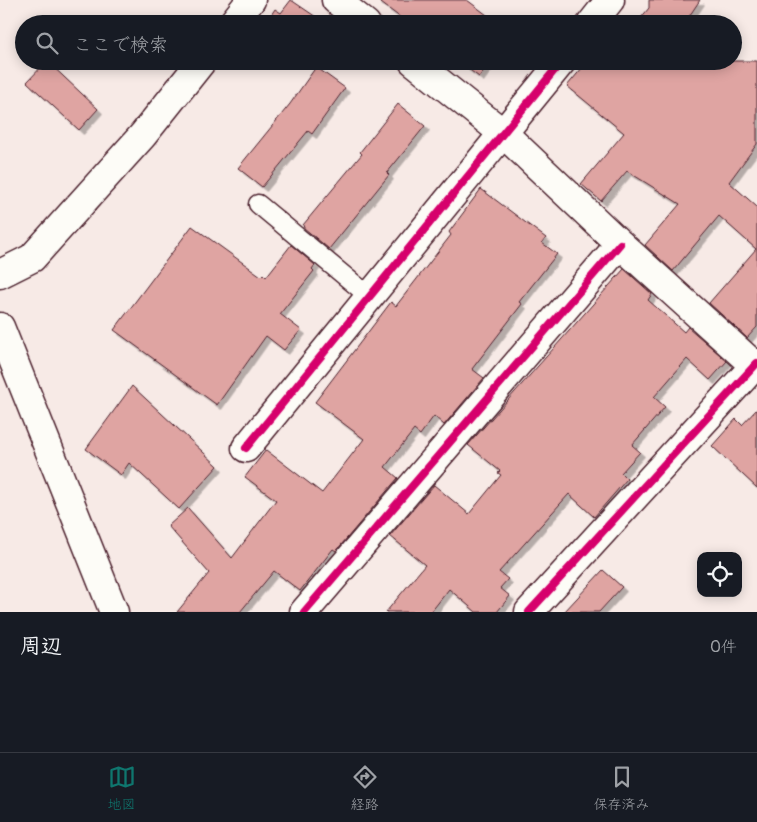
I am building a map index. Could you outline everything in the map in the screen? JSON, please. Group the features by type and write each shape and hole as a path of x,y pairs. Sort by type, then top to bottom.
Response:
{"street":[{"path":"239,15 251,0"},
{"path":"336,0 355,15"},
{"path":"599,15 610,0"},
{"path":"0,274 32,258 143,135 195,70"},
{"path":"424,70 504,134 620,244 756,364 529,612"},
{"path":"246,448 555,70"},
{"path":"304,612 620,244"},
{"path":"0,327 114,612"}],"lane":[{"path":"258,204 370,297"}],"building":[{"path":"291,0 313,15 271,15 275,9 281,13"},
{"path":"377,0 467,0 487,15 397,15"},
{"path":"649,0 700,0 690,15 643,15 649,8"},
{"path":"742,61 757,61 757,144 729,182 757,207 757,327 747,338 709,303 756,249 719,216 673,271 645,245 680,204 627,171 601,201 581,184 624,133 567,86 580,70 742,70"},
{"path":"38,70 57,70 98,109 79,130 27,82"},
{"path":"314,70 320,70 345,88 312,134 308,131 262,187 238,168 290,104"},
{"path":"470,70 484,70 479,77"},
{"path":"398,104 425,126 387,173 389,175 329,249 304,228 303,225 362,154 360,152"},
{"path":"481,189 546,238 542,243 557,254 519,302 522,304 472,369 484,378 444,425 434,416 420,435 414,430 385,467 398,478 336,551 333,549 300,591 274,571 240,612 177,612 209,573 168,526 188,508 232,558 276,500 245,477 266,450 322,493 364,439 315,402 391,302 396,306 451,235 449,232"},
{"path":"192,226 261,276 263,274 266,277 291,245 315,265 312,269 314,271 280,314 301,330 284,350 266,336 217,405 114,330"},
{"path":"624,269 652,294 648,300 684,332 688,327 727,361 710,380 687,359 654,397 665,407 632,445 640,452 621,473 627,479 594,517 569,494 499,572 508,579 500,588 510,596 497,612 476,612 449,589 431,612 386,612 425,565 390,536 434,485 469,514 501,475 498,473 500,471 468,445"},
{"path":"132,386 218,466 179,509 129,463 121,475 86,449"},
{"path":"757,409 757,488 712,446 736,419 742,425"},
{"path":"603,570 622,587 599,612 564,612"}],"cycle path":[{"path":"246,448 555,70"},
{"path":"304,612 620,244"},
{"path":"529,612 757,363"}]}
